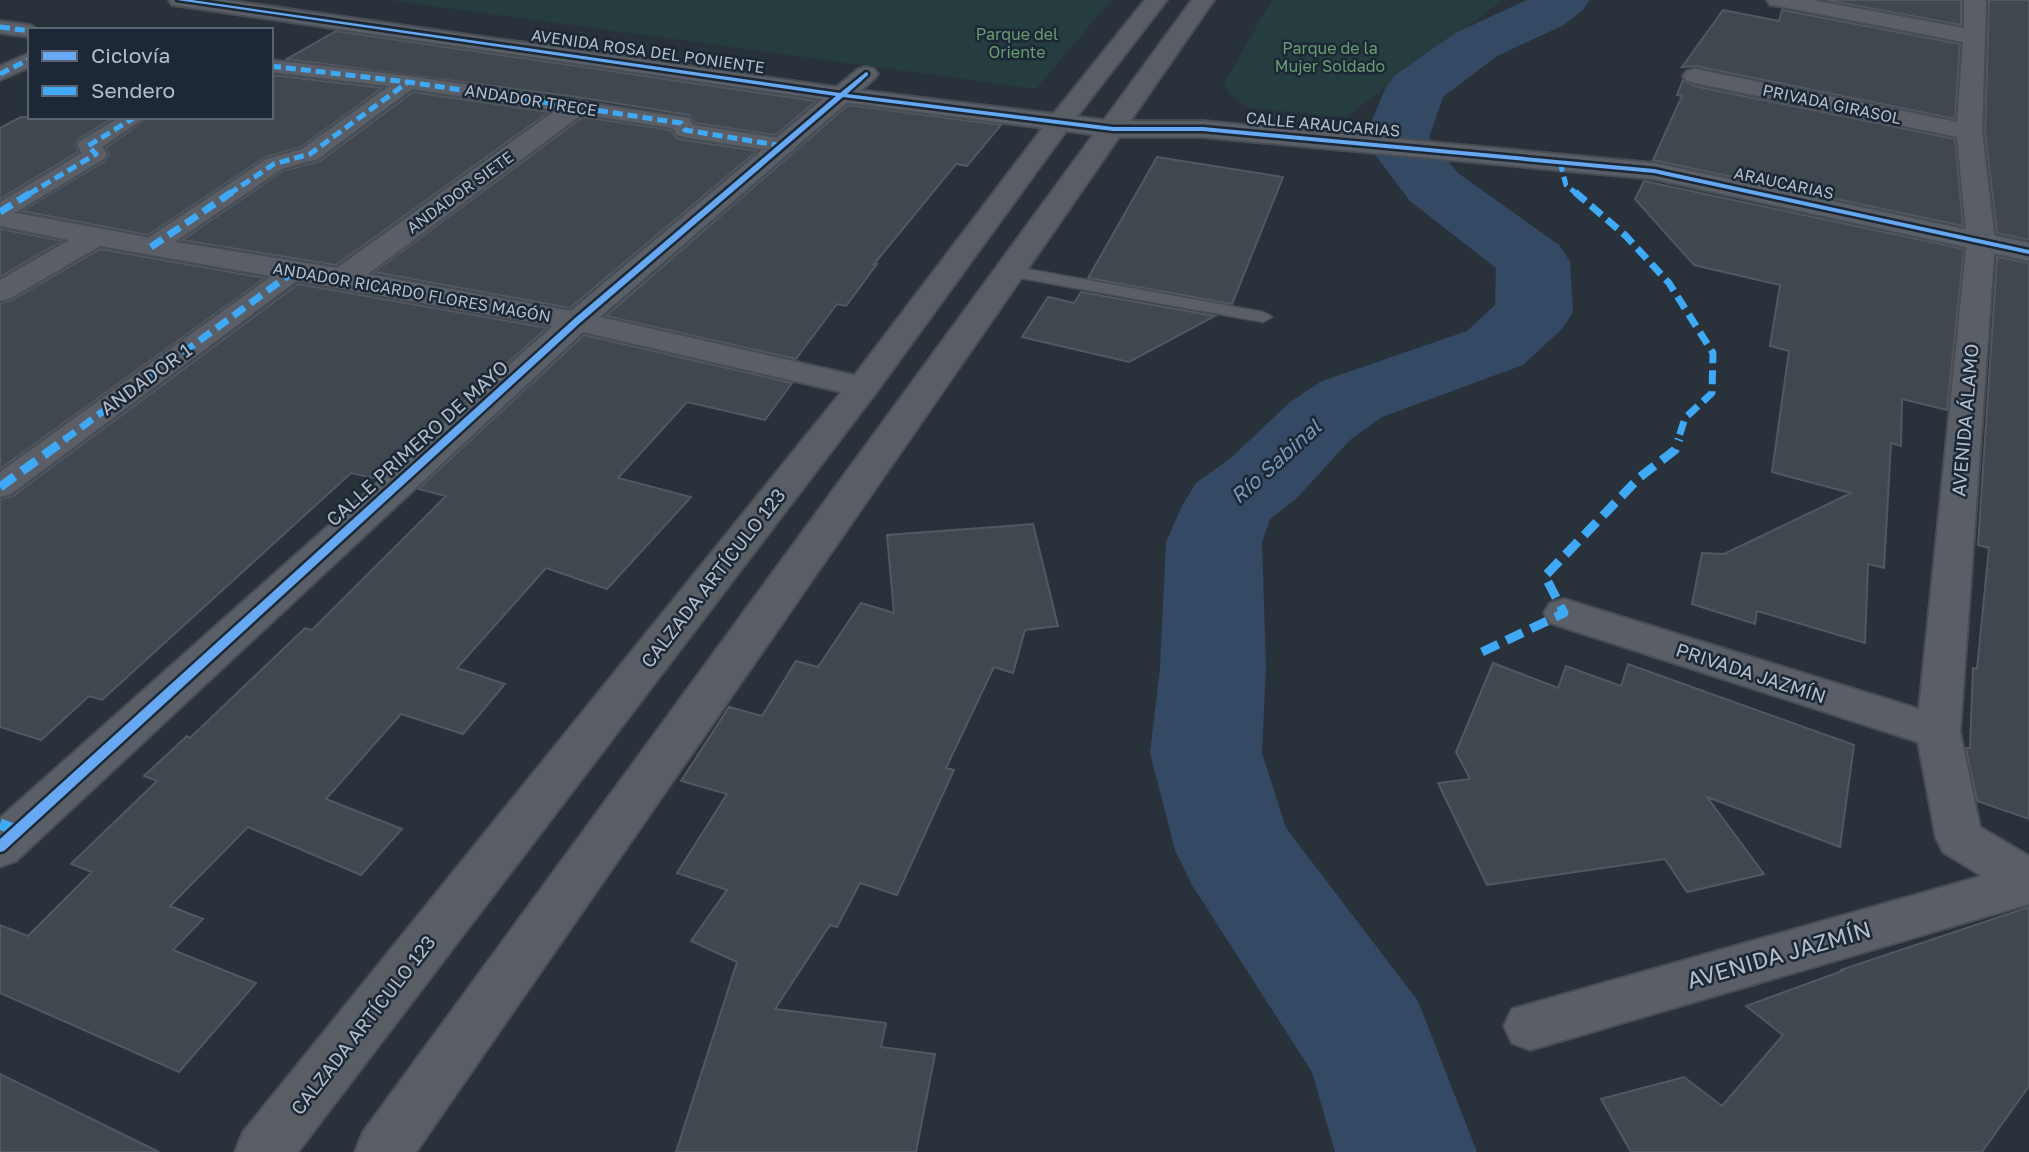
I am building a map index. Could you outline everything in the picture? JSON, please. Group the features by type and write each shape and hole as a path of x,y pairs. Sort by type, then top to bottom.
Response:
{"main road":[{"name":"CALZADA ARTÍCULO 123","path":"262,1152 863,387 1063,108 1156,0"},
{"path":"383,1152 1203,0"}],"street":[{"name":"AVENIDA ROSA DEL PONIENTE","path":"180,0 860,79 1063,108 1119,119"},
{"path":"329,0 481,21"},
{"path":"1778,0 1975,37"},
{"name":"AVENIDA ÁLAMO","path":"1975,0 1969,132 1981,241 1938,732 1959,838 2029,881"},
{"path":"0,27 28,31"},
{"path":"0,74 28,61"},
{"name":"ANDADOR TRECE","path":"273,66 408,82 681,123 685,130 785,146"},
{"name":"PRIVADA GIRASOL","path":"1696,76 1969,132"},
{"name":"CALLE PRIMERO DE MAYO","path":"6,834 578,321 860,79"},
{"path":"151,247 274,163 310,154 408,82"},
{"name":"ANDADOR SIETE","path":"344,278 576,107"},
{"path":"0,212 96,154 88,146 132,119"},
{"name":"CALLE ARAUCARIAS","path":"1119,119 1531,159"},
{"name":"ARAUCARIAS","path":"1531,159 1654,171 2029,252"},
{"name":"ANDADOR RICARDO FLORES MAGÓN","path":"0,218 578,321 863,387"},
{"path":"0,292 96,236"},
{"name":"ANDADOR 1","path":"0,486 293,271"},
{"name":"PRIVADA JAZMÍN","path":"1564,613 1938,732"},
{"name":"AVENIDA JAZMÍN","path":"1530,1026 2029,881"}],"lane":[{"path":"1010,271 1263,317"}],"green space":[{"name":"Parque del Oriente","path":"389,0 1111,0 1036,89"},
{"name":"Parque de la Mujer Soldado","path":"1272,0 1503,0 1346,117 1249,108 1231,96 1224,83"}],"building":[{"path":"1826,0 1961,0 1961,25"},
{"path":"1989,0 2029,0 2029,240 1997,233 1985,132"},
{"path":"1723,10 1779,21 1782,10 1960,44 1955,119 1696,66 1682,67"},
{"path":"336,31 816,101 776,135 695,123 689,115 577,97 287,59"},
{"path":"273,75 382,88 301,147 265,157 148,235 22,211 105,161 109,155 106,148 146,119 273,119"},
{"path":"1683,80 1694,86 1955,139 1963,226 1653,160 1682,96 1677,95"},
{"path":"413,92 549,112 336,265 182,240 283,171 320,161"},
{"path":"848,105 1001,125 967,166 956,164 874,264 877,264 846,306 837,304 796,359 606,316"},
{"path":"21,117 111,119 79,139 75,145 78,152 0,199 0,128"},
{"path":"583,117 671,130 676,138 684,140 757,151 570,308 374,272"},
{"path":"1157,157 1283,177 1232,304 1088,278"},
{"path":"1644,181 1964,249 1947,410 1902,399 1901,446 1891,443 1884,568 1868,564 1865,643 1757,611 1755,624 1692,604 1702,553 1724,554 1851,493 1772,472 1789,351 1770,346 1780,285 1694,265 1635,199"},
{"path":"0,229 62,241 0,277"},
{"path":"100,249 265,278 0,469 0,303 12,300"},
{"path":"1997,257 2029,263 2029,819 1977,801 1966,748 1970,748 1973,668 1977,669 1989,548 1978,545"},
{"path":"298,284 547,328 377,479 351,473 102,700 89,696 41,740 0,727 0,499 13,496"},
{"path":"1081,292 1215,316 1129,362 1022,337 1048,297 1074,303"},
{"path":"584,335 792,383 765,420 687,402 618,478 691,497 607,589 546,568 457,668 505,684 463,734 401,714 326,799 402,829 361,875 248,827 170,906 203,919 173,950 256,983 179,1072 0,993 0,925 28,936 92,872 71,864 157,781 144,776 187,736 190,738 305,628 312,630 446,496 418,489"},
{"path":"1033,524 1058,626 1025,630 1013,673 994,667 946,768 954,770 897,895 860,883 837,927 830,925 775,1009 886,1023 881,1047 935,1054 916,1152 676,1152 737,962 691,941 727,890 677,873 727,794 681,781 729,707 762,716 796,661 818,667 861,603 894,613 887,535"},
{"path":"1493,663 1558,688 1566,666 1621,686 1628,664 1854,745 1840,847 1707,797 1764,874 1687,892 1665,859 1487,885 1438,783 1470,779 1456,752"},
{"path":"2029,907 2029,1086 1982,1152 1631,1152 1601,1099 1684,1077 1722,1106 1783,1035 1746,1006 1841,970"},
{"path":"0,1074 159,1152 0,1152"}],"waterway":[{"name":"Río Sabinal","path":"1406,1152 1371,1046 1234,850 1206,753 1213,668 1214,542 1229,504 1264,478 1320,421 1352,399 1495,348 1534,312 1533,261 1434,187 1396,140 1415,89 1477,44 1543,14 1563,0"}],"marked path":[{"path":"0,27 28,31"},
{"path":"0,74 28,60"},
{"path":"273,66 408,82 681,123 685,130 783,146"},
{"path":"151,247 274,164 310,154 408,82"},
{"path":"0,212 96,154 88,146 132,119"},
{"path":"1482,652 1564,613 1545,576 1640,477 1675,450 1685,418 1712,393 1713,353 1669,283 1626,236 1566,185 1560,162"},
{"path":"0,487 293,272"},
{"path":"0,824 18,831"}],"cycle path":[{"path":"180,0 842,95 1113,129 1203,129 1654,171 2029,252"},
{"path":"0,847 577,321 866,74"}]}
